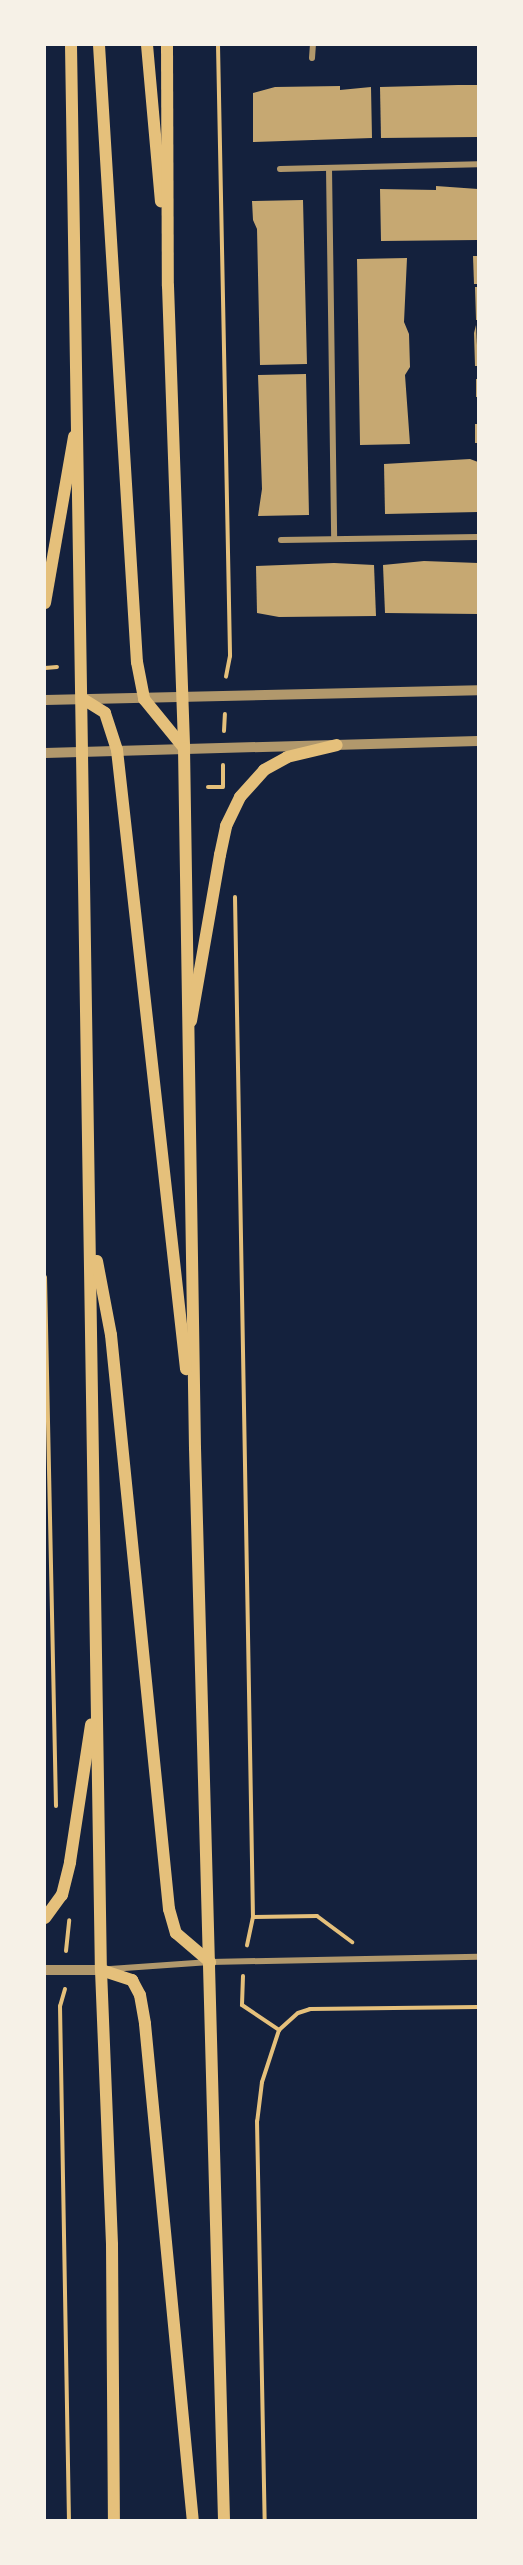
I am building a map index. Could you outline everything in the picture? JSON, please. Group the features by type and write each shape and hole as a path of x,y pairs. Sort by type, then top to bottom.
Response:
{"main road":[{"path":"71,45 79,406 101,1970 112,2245 114,2520"},
{"path":"99,45 137,662 144,699 184,748"},
{"path":"147,45 168,286"},
{"path":"167,45 168,286 184,748 186,1051 224,2520"},
{"path":"45,603 79,406"},
{"path":"83,699 105,713 117,750 195,1448"},
{"path":"186,1051 226,826 240,797 264,770 287,757 337,745"},
{"path":"91,1230 111,1335 169,1909 176,1933 210,1962"},
{"path":"45,1918 62,1895 75,1832 97,1662"},
{"path":"101,1970 132,1980 140,1995 145,2024 193,2520"}],"street":[{"path":"312,58 313,45"},
{"path":"280,169 478,164"},
{"path":"329,168 334,539"},
{"path":"281,540 478,537"},
{"path":"45,700 182,699 478,690"},
{"path":"45,753 478,741"},
{"path":"45,1970 101,1970 210,1962 478,1957"}],"path":[{"path":"218,45 230,653 226,665 222,787"},
{"path":"45,668 57,667"},
{"path":"208,787 222,787 240,797"},
{"path":"235,885 253,1917 243,1962 242,2005 279,2030"},
{"path":"45,1277 56,1816"},
{"path":"54,1907 70,1917 64,1969 66,1997 60,2006 69,2520"},
{"path":"253,1917 317,1916 374,1959"},
{"path":"265,2520 257,2121 262,2082 279,2030 298,2013 310,2009 478,2007"}],"building":[{"path":"478,85 478,137 381,138 380,87"},
{"path":"340,86 340,90 371,87 372,138 253,142 253,93 275,87"},
{"path":"436,186 478,189 478,240 381,241 380,189 436,190"},
{"path":"303,200 307,364 260,365 257,229 253,220 252,201"},
{"path":"473,256 478,256 478,284 474,284"},
{"path":"407,258 404,322 409,334 410,367 405,375 410,444 360,445 357,259"},
{"path":"475,287 478,287 478,320 476,320"},
{"path":"476,325 478,366 475,366 474,333"},
{"path":"306,374 309,515 258,516 262,489 258,375"},
{"path":"476,379 478,379 478,397 476,397"},
{"path":"475,424 478,424 478,443 475,443"},
{"path":"470,459 478,462 478,512 385,514 384,464"},
{"path":"424,561 478,563 478,614 385,613 383,565"},
{"path":"334,563 374,565 376,616 279,617 257,613 256,566"}]}
